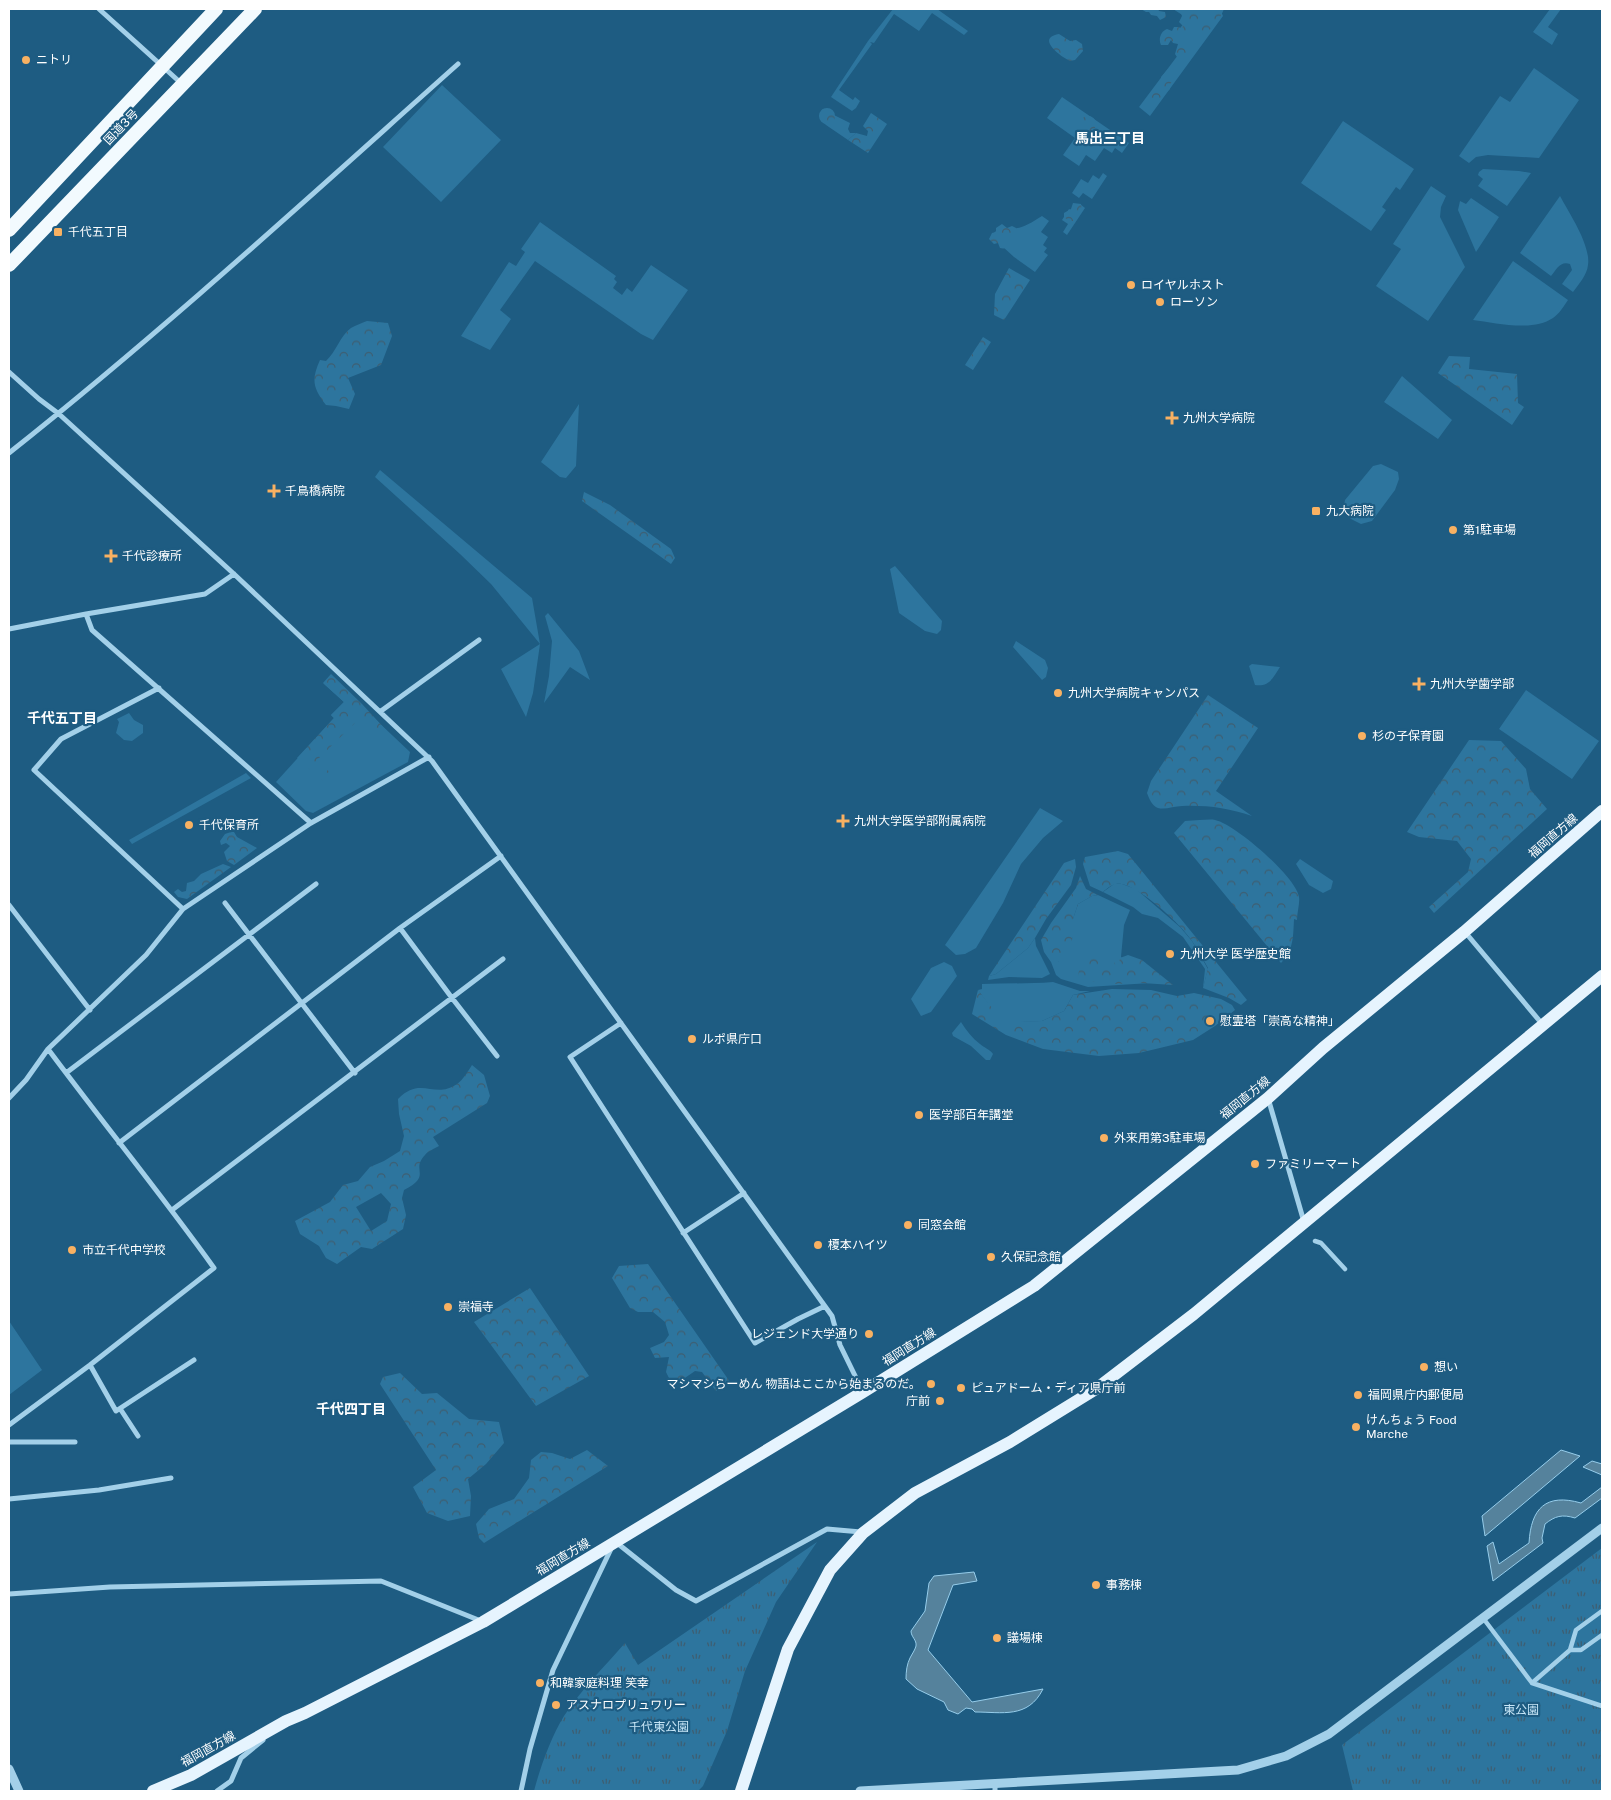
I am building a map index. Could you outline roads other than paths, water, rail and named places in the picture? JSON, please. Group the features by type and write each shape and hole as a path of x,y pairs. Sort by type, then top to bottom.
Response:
{"highway":[{"name":"国道3号","path":"9,230 216,9"},
{"name":"国道3号","path":"9,265 255,9"}],"main road":[{"name":"福岡直方線","path":"153,1791 192,1775 286,1721 483,1622 1034,1286 1268,1098 1323,1048 1464,932 1602,811"},
{"path":"741,1791 788,1649 830,1570 863,1533 915,1493 1010,1442 1096,1389 1194,1314 1602,976"}],"street":[{"path":"99,9 182,85"},
{"path":"9,453 59,414 186,306 458,64"},
{"path":"9,372 59,414 234,574 429,757 832,1316 840,1345 863,1392"},
{"path":"9,629 205,594 234,574"},
{"path":"86,614 92,630 310,823"},
{"path":"381,711 479,640"},
{"path":"159,688 60,739 34,770 183,909"},
{"path":"9,1098 26,1080 48,1049 146,956 183,909 310,823 429,757"},
{"path":"119,1143 400,928 501,856"},
{"path":"66,1073 316,884"},
{"path":"225,903 355,1073"},
{"path":"9,905 90,1010"},
{"path":"400,928 497,1056"},
{"path":"1464,932 1544,1025"},
{"path":"172,1210 503,959"},
{"path":"621,1023 570,1057 755,1344 825,1306"},
{"path":"9,1425 90,1365 214,1268 172,1210 48,1049"},
{"path":"1268,1098 1305,1223"},
{"path":"683,1232 744,1193"},
{"path":"1315,1240 1321,1243 1345,1269"},
{"path":"90,1365 116,1411 121,1410 194,1360"},
{"path":"121,1410 138,1436"},
{"path":"9,1442 75,1442"},
{"path":"9,1499 98,1490 171,1478"},
{"path":"860,1791 995,1787 1238,1770 1286,1756 1329,1734 1602,1528"},
{"path":"522,1791 530,1750 553,1670 615,1541 676,1590 696,1600 827,1529 863,1533"},
{"path":"9,1594 110,1587 381,1582 483,1622"},
{"path":"1532,1683 1570,1650 1576,1630 1602,1611"},
{"path":"1483,1618 1532,1683 1602,1706"},
{"path":"1570,1650 1581,1650 1602,1635"},
{"path":"217,1791 231,1782 241,1758 286,1721"},
{"path":"9,1769 19,1791"}],"place":[{"name":"ニトリ","path":"26,60"},
{"name":"千代五丁目","path":"58,232"},
{"name":"ロイヤルホスト","path":"1131,285"},
{"name":"ローソン","path":"1160,302"},
{"name":"九州大学病院","path":"1172,418"},
{"name":"千鳥橋病院","path":"274,491"},
{"name":"九大病院","path":"1316,511"},
{"name":"第1駐車場","path":"1453,530"},
{"name":"千代診療所","path":"111,556"},
{"name":"九州大学歯学部","path":"1419,684"},
{"name":"九州大学病院キャンパス","path":"1058,693"},
{"name":"杉の子保育園","path":"1362,736"},
{"name":"九州大学医学部附属病院","path":"843,821"},
{"name":"千代保育所","path":"189,825"},
{"name":"九州大学 医学歴史館","path":"1170,954"},
{"name":"慰霊塔「崇高な精神」","path":"1210,1021"},
{"name":"ルポ県庁口","path":"692,1039"},
{"name":"医学部百年講堂","path":"919,1115"},
{"name":"外来用第3駐車場","path":"1104,1138"},
{"name":"ファミリーマート","path":"1255,1164"},
{"name":"同窓会館","path":"908,1225"},
{"name":"榎本ハイツ","path":"818,1245"},
{"name":"市立千代中学校","path":"72,1250"},
{"name":"久保記念館","path":"991,1257"},
{"name":"崇福寺","path":"448,1307"},
{"name":"レジェンド大学通り","path":"869,1334"},
{"name":"想い","path":"1424,1367"},
{"name":"マシマシらーめん 物語はここから始まるのだ。","path":"931,1384"},
{"name":"ピュアドーム・ディア県庁前","path":"961,1388"},
{"name":"福岡県庁内郵便局","path":"1358,1395"},
{"name":"庁前","path":"940,1401"},
{"name":"けんちょう Food Marche","path":"1356,1427"},
{"name":"事務棟","path":"1096,1585"},
{"name":"議場棟","path":"997,1638"},
{"name":"和韓家庭料理 笑幸","path":"540,1683"},
{"name":"アスナロプリュワリー","path":"556,1705"}],"district":[{"name":"馬出三丁目","path":"1110,138"},
{"name":"千代五丁目","path":"62,718"},
{"name":"千代四丁目","path":"351,1409"}],"park label":[{"name":"東公園","path":"1521,1710"},
{"name":"千代東公園","path":"659,1727"}]}
